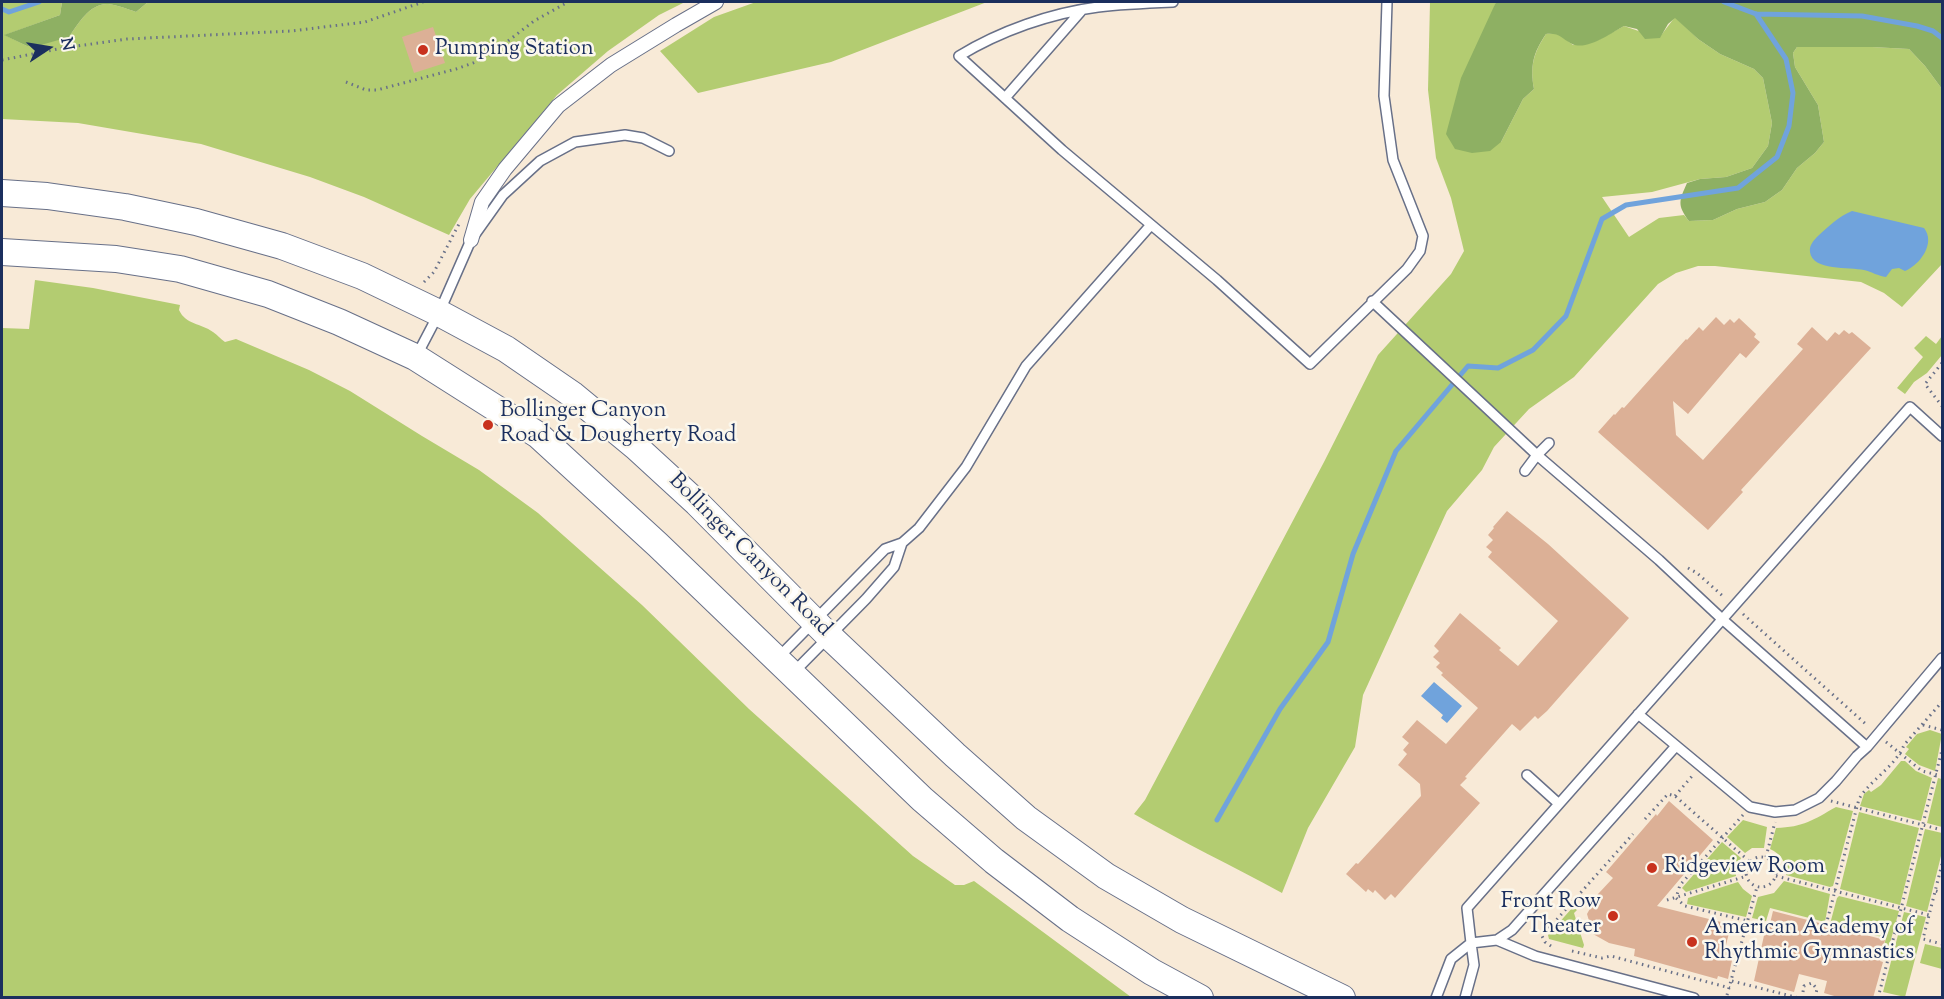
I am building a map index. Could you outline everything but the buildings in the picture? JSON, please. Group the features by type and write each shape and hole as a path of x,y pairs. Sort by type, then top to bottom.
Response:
{"main road":[{"name":"Bollinger Canyon Road","path":"2,193 47,196 125,207 196,222 282,246 344,269 439,313 506,349 582,402 636,447 688,495 821,628 955,755 1026,818 1106,876 1182,920 1342,998"},
{"path":"2,252 116,259 180,268 268,294 339,322 415,357 538,435 658,545 922,799 993,861 1070,919 1152,972 1200,998"}],"street":[{"path":"471,240 482,202 505,170 558,106 611,65 716,2"}],"lane":[{"path":"1173,2 1082,10 1017,28 978,44 959,56 1150,226 1217,280 1310,364 1407,269 1419,251 1423,236 1391,150 1383,96 1387,2"},
{"path":"1005,98 1082,10"},
{"path":"415,357 439,313 471,240 503,195 540,161 575,142 625,135 643,138 669,151"},
{"path":"784,667 821,628 885,549 902,543 919,528 966,467 1026,366 1150,226"},
{"path":"1372,301 1537,455 1659,560 1722,620 1867,747"},
{"path":"1465,998 1474,965 1467,908 1910,407 1942,436"},
{"path":"1525,471 1549,443"},
{"path":"784,667 821,628 894,567 902,543"},
{"path":"1638,714 1750,807 1778,812 1795,810 1820,797 1836,781 1942,658"},
{"path":"1437,998 1451,959 1471,943 1497,940 1512,930 1676,746"},
{"path":"1527,776 1558,804"},
{"path":"1497,940 1534,956 1694,998"}],"path":[{"path":"2,60 127,39 291,31 365,22 423,2"},
{"path":"346,82 366,90 377,90 456,69 491,54 534,21 568,2"},
{"path":"1942,363 1924,384 1942,406"},
{"path":"1826,925 1856,808 1864,791 1901,754 1904,745 1942,702"},
{"path":"1923,725 1942,730"},
{"path":"1878,998 1942,750"},
{"path":"1675,796 1700,767"},
{"path":"1646,819 1668,794 1675,796 1750,862"},
{"path":"1820,797 1942,830"},
{"path":"1676,898 1680,885 1750,807"},
{"path":"1766,857 1778,812"},
{"path":"1552,946 1545,942 1542,936 1633,834"},
{"path":"1766,857 1775,865 1776,876 1769,885 1757,886 1749,881 1747,867 1754,858 1766,857"},
{"path":"1942,864 1923,939 1942,944"},
{"path":"1667,900 1747,876"},
{"path":"1776,876 1929,915"},
{"path":"1727,995 1757,886"},
{"path":"1936,891 1942,892"},
{"path":"1676,898 1685,906 1748,921"},
{"path":"1562,949 1602,958 1611,956 1730,988"},
{"path":"1812,983 1813,978"},
{"path":"1732,981 1800,998 1804,986 1812,983"},
{"path":"1812,983 1817,989 1815,998"}],"green space":[{"path":"3,2 62,2 60,15 5,35 27,46 69,37 90,11 108,4 136,12 148,2 685,2 659,15 608,51 557,95 470,199 449,235 364,197 310,177 201,144 78,123 2,119"},
{"path":"62,2 148,2 136,12 108,4 96,7 85,15 69,37 41,45 27,46 4,35 60,15"},
{"path":"756,2 987,2 831,62 698,93 660,51 714,17"},
{"path":"1430,2 1496,2 1493,11 1501,142 1523,99 1534,89 1532,74 1534,60 1546,34 1558,33 1573,45 1598,40 1624,26 1659,38 1675,17 1698,39 1720,54 1754,69 1763,78 1772,123 1768,146 1752,168 1726,177 1700,179 1652,192 1602,197 1629,237 1659,218 1684,215 1689,221 1713,220 1737,209 1765,202 1782,190 1797,168 1815,153 1824,142 1818,105 1795,67 1793,53 1797,47 1909,49 1942,89 1942,264 1902,307 1884,293 1861,282 1715,266 1698,266 1676,273 1658,284 1574,377 1529,409 1494,447 1482,470 1447,511 1363,695 1355,747 1308,828 1282,893 1134,814 1145,800 1378,355 1451,274 1464,251 1451,198 1436,158 1428,90"},
{"path":"1496,2 1942,2 1942,89 1909,49 1797,47 1793,53 1795,67 1818,105 1824,142 1797,168 1782,190 1765,202 1737,209 1713,220 1689,221 1680,203 1687,183 1700,179 1726,177 1752,168 1768,146 1772,123 1763,78 1754,69 1720,54 1698,39 1675,18 1668,24 1660,38 1645,39 1637,29 1624,26 1599,40 1578,46 1558,35 1546,34 1538,47 1534,60 1532,73 1534,89 1523,99 1501,142 1490,151 1472,153 1455,149 1446,134 1461,78"},
{"path":"35,280 93,288 180,305 179,310 182,315 215,333 225,342 236,339 309,370 350,391 479,470 538,513 642,605 749,709 913,856 955,885 964,885 974,881 1131,997 2,997 2,328 29,329"},
{"path":"1926,336 1936,344 1942,336 1942,355 1905,394 1897,388 1923,357 1914,348"},
{"path":"1930,730 1942,734 1935,771 1919,765 1905,754 1909,749 1906,747 1917,734"},
{"path":"1901,761 1905,761 1916,771 1932,778 1921,821 1860,806 1864,794 1881,785"},
{"path":"1938,778 1942,779 1942,827 1927,823"},
{"path":"1836,807 1853,811 1833,886 1786,875 1783,859 1770,849 1776,828 1801,824"},
{"path":"1859,812 1919,828 1900,905 1840,889"},
{"path":"1743,820 1767,827 1764,848 1752,848 1745,853 1727,837"},
{"path":"1925,829 1942,833 1942,852 1927,912 1906,906"},
{"path":"1722,842 1741,858 1736,869 1736,876 1686,892 1682,888"},
{"path":"1784,881 1830,894 1825,922 1770,908 1766,921 1752,918 1758,897 1774,893"},
{"path":"1738,882 1752,896 1746,917 1687,904 1688,898"},
{"path":"1839,896 1899,911 1886,957 1881,956 1886,938 1830,924"},
{"path":"1573,907 1577,910 1574,913 1583,948 1549,939 1548,935"},
{"path":"1904,912 1926,917 1905,997 1883,992"},
{"path":"1925,944 1942,948 1942,969 1920,963"}],"water":[{"path":"1852,211 1924,228 1928,240 1925,253 1911,268 1905,271 1899,268 1892,269 1886,277 1864,270 1832,267 1817,262 1812,258 1810,252 1812,243 1834,222"},
{"path":"1434,682 1462,706 1447,723 1441,718 1443,715 1421,696"}],"waterway":[{"path":"2,9 9,12 39,2"},
{"path":"1724,2 1756,14 1862,16 1917,26 1933,31 1942,38"},
{"path":"1217,820 1280,709 1328,642 1353,554 1396,451 1468,366 1498,368 1533,350 1566,316 1602,219 1626,205 1738,188 1777,157 1789,126 1793,93 1786,59 1756,14"}],"place":[{"name":"Pumping Station","path":"423,50"},
{"name":"Bollinger Canyon Road & Dougherty Road","path":"488,425"},
{"name":"Ridgeview Room","path":"1652,868"},
{"name":"Front Row Theater","path":"1613,916"},
{"name":"American Academy of Rhythmic Gymnastics","path":"1692,942"}]}
